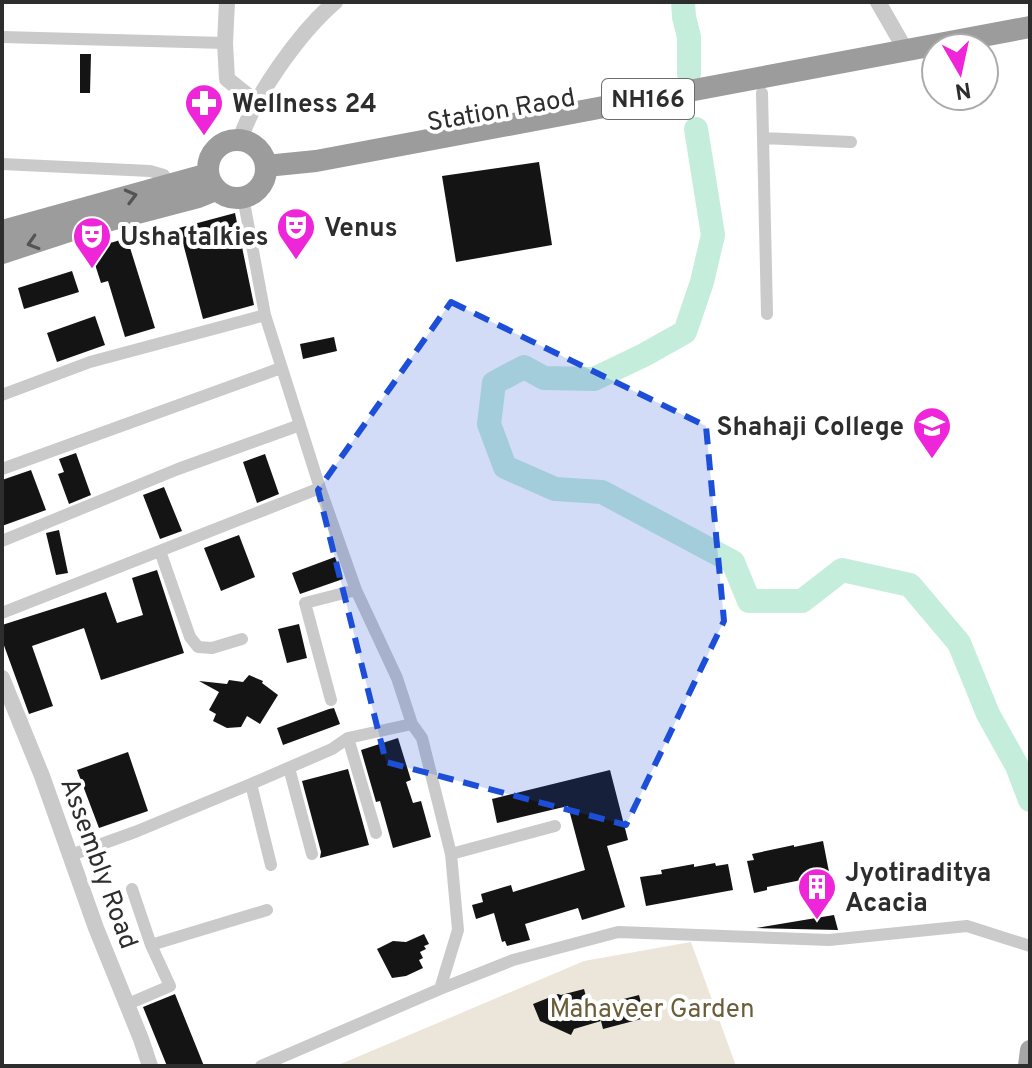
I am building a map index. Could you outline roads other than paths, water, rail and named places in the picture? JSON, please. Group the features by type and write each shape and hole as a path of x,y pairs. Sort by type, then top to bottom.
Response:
{"highway":[{"name":"NH166","path":"266,172 1030,27"},
{"path":"1000,46 1030,41"},
{"name":"Station Raod","path":"266,172 320,171 629,114 762,93 920,61"},
{"path":"2,253 72,230 198,197 211,174 213,152 225,142 248,142 260,151 266,172 261,186 243,197 226,196 211,174"},
{"path":"2,231 211,174"}],"main road":[{"path":"1028,1066 1030,1050"}],"street":[{"path":"227,2 227,79 257,103"},
{"path":"240,140 257,103 296,44 335,2"},
{"path":"878,2 905,49"},
{"path":"2,37 225,43"},
{"path":"762,93 767,314"},
{"path":"763,138 851,142"},
{"path":"2,164 150,171 164,175 170,185"},
{"path":"243,197 265,315 281,368 356,590 397,678 412,724 422,738 451,854 458,930 440,989"},
{"path":"2,395 90,362 265,315"},
{"path":"2,469 281,368"},
{"path":"2,541 178,469 300,425"},
{"path":"2,613 320,488"},
{"path":"160,551 190,637 198,647 212,648 242,639"},
{"path":"331,700 305,603 356,590"},
{"name":"Assembly Road","path":"2,678 42,776 96,928 150,1066"},
{"path":"71,855 289,768 332,749 348,738 412,724"},
{"path":"348,738 376,833"},
{"path":"289,768 312,854"},
{"path":"251,784 271,865"},
{"path":"451,854 555,826"},
{"path":"128,1004 170,986 151,945 132,889"},
{"path":"151,945 267,910"},
{"path":"261,1066 513,960 618,932 829,940 967,926 1030,946"}],"waterway":[{"path":"683,2 689,37 689,74"},
{"path":"696,129 713,235 702,282 685,332 594,379 544,378 524,367 494,383 489,424 505,467 555,489 602,492 733,562 749,601 802,601 842,570 910,585 959,643 988,714 1017,766 1030,800"}],"place":[{"name":"Wellness 24","path":"204,137"},
{"name":"Venus","path":"296,261"},
{"name":"Usha talkies","path":"92,270"},
{"name":"Shahaji College","path":"932,460"},
{"name":"Jyotiraditya Acacia","path":"817,921"}],"park label":[{"name":"Mahaveer Garden","path":"652,1008"}]}
